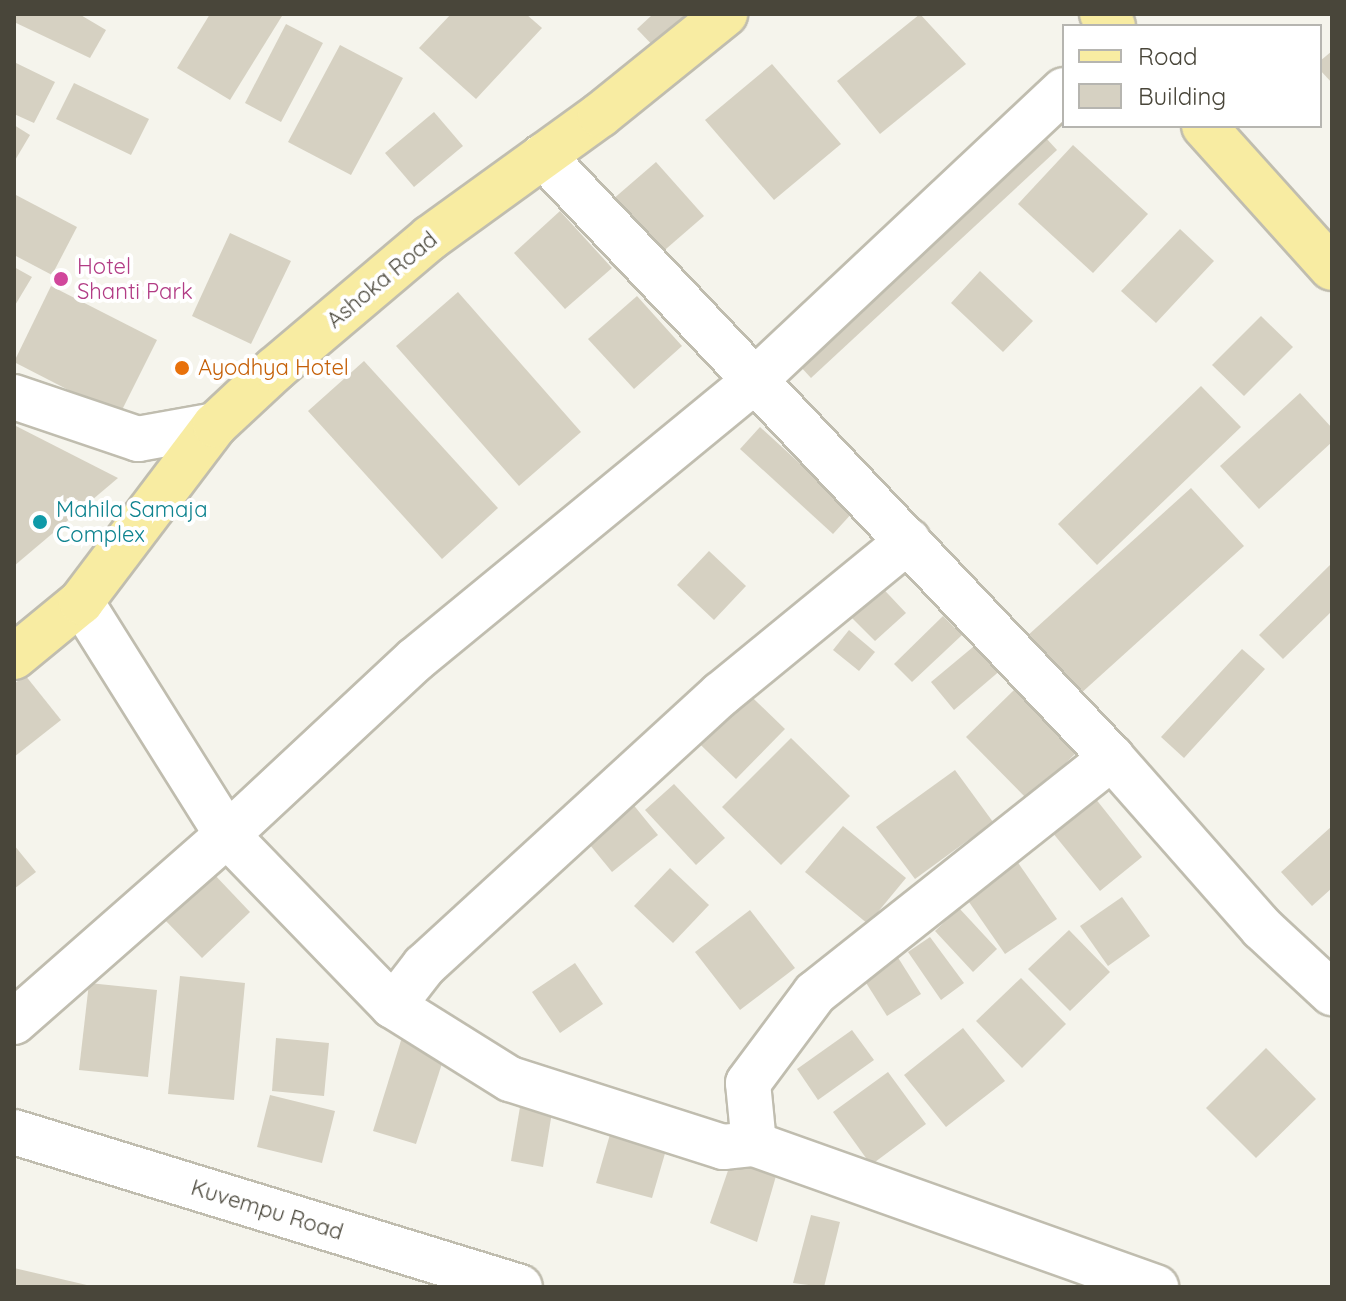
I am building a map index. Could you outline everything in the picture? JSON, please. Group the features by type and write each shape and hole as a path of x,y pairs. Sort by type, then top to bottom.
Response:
{"main road":[{"name":"Ashoka Road","path":"14,657 81,602 215,425 430,238 543,156 725,14"},
{"path":"1206,128 1332,268"}],"street":[{"path":"14,1022 227,835 416,659 754,381 1062,92"},
{"path":"543,156 1112,758 1262,928 1332,993"},
{"path":"14,397 39,410 138,439 215,425"},
{"path":"393,1006 424,966 721,694 908,541"},
{"path":"81,602 227,835 393,1006 510,1079 723,1147 754,1144 1156,1287"},
{"path":"754,1144 748,1083 815,993 1112,758"},
{"name":"Kuvempu Road","path":"14,1132 516,1287"}],"building":[{"path":"14,14 79,14 106,30 90,58 14,22"},
{"path":"210,14 282,16 230,100 177,68"},
{"path":"451,14 526,14 542,28 476,99 419,48"},
{"path":"653,14 699,14 659,52 637,29"},
{"path":"920,14 966,64 880,134 837,81"},
{"path":"286,24 323,43 281,122 245,103"},
{"path":"340,45 403,78 351,175 288,142"},
{"path":"1332,51 1332,83 1322,72 1322,59"},
{"path":"14,62 55,82 34,123 14,114"},
{"path":"772,64 841,144 774,200 705,120"},
{"path":"74,83 149,119 131,155 56,119"},
{"path":"434,112 463,146 414,187 385,153"},
{"path":"1023,113 1057,150 811,378 776,340"},
{"path":"14,125 30,135 14,162"},
{"path":"1073,145 1148,214 1093,273 1018,204"},
{"path":"656,162 704,216 659,255 612,200"},
{"path":"14,194 77,227 52,275 14,255"},
{"path":"560,211 612,268 565,309 514,253"},
{"path":"1180,229 1214,261 1156,323 1121,291"},
{"path":"230,233 291,261 251,344 192,316"},
{"path":"14,267 32,277 14,307"},
{"path":"980,271 1033,321 1003,352 951,303"},
{"path":"51,286 157,340 119,416 14,362"},
{"path":"458,292 581,432 519,486 396,346"},
{"path":"637,296 682,346 634,389 588,339"},
{"path":"1261,316 1293,347 1244,396 1212,365"},
{"path":"364,361 498,508 442,559 308,411"},
{"path":"1201,386 1241,427 1097,565 1058,524"},
{"path":"1300,393 1332,428 1332,442 1259,509 1220,466"},
{"name":"Mahila Samaja Complex","path":"14,425 118,478 14,566"},
{"path":"760,427 853,512 833,534 740,449"},
{"path":"1191,488 1244,546 1079,695 1026,637"},
{"path":"709,551 746,586 714,620 677,585"},
{"path":"1332,563 1332,611 1283,659 1259,635"},
{"path":"873,578 906,613 875,641 842,608"},
{"path":"943,616 962,635 912,682 894,664"},
{"path":"849,630 875,652 859,671 833,650"},
{"path":"979,642 1002,669 954,710 931,682"},
{"path":"1242,649 1265,669 1184,758 1161,737"},
{"path":"25,675 61,720 14,757 14,684"},
{"path":"730,676 785,729 736,779 681,726"},
{"path":"1014,690 1076,753 1028,800 966,737"},
{"path":"791,738 850,796 781,865 722,807"},
{"path":"955,770 993,822 915,879 876,827"},
{"path":"674,784 725,838 696,865 645,810"},
{"path":"1091,793 1142,857 1100,891 1048,827"},
{"path":"627,797 658,835 612,872 581,834"},
{"path":"843,826 906,878 868,924 805,872"},
{"path":"1332,826 1332,888 1312,906 1281,872"},
{"path":"14,845 36,872 14,889"},
{"path":"1012,854 1057,919 1005,954 960,889"},
{"path":"670,868 709,905 673,943 634,906"},
{"path":"212,872 250,912 202,958 163,918"},
{"path":"1122,897 1150,936 1108,966 1080,926"},
{"path":"959,908 997,949 973,972 935,931"},
{"path":"750,910 795,968 740,1010 695,952"},
{"path":"1069,930 1110,972 1070,1011 1028,969"},
{"path":"930,937 964,983 941,1000 908,952"},
{"path":"897,956 921,994 887,1016 863,978"},
{"path":"575,963 603,1004 560,1033 532,992"},
{"path":"180,976 245,983 234,1100 168,1094"},
{"path":"1021,978 1066,1024 1022,1068 976,1021"},
{"path":"89,983 157,990 148,1077 79,1070"},
{"path":"963,1028 1005,1081 946,1127 904,1075"},
{"path":"852,1030 874,1060 818,1100 797,1069"},
{"path":"403,1034 447,1048 416,1144 373,1131"},
{"path":"276,1038 329,1043 324,1096 272,1091"},
{"path":"1266,1048 1316,1099 1256,1158 1206,1108"},
{"path":"888,1072 926,1124 871,1165 833,1112"},
{"path":"523,1089 555,1094 543,1167 511,1161"},
{"path":"270,1095 335,1111 322,1163 257,1147"},
{"path":"617,1110 673,1126 652,1198 596,1183"},
{"path":"733,1156 778,1169 757,1242 710,1223"},
{"path":"811,1215 840,1222 824,1287 793,1283"},
{"path":"14,1268 91,1286 91,1287 14,1287"}],"place":[{"name":"Hotel Shanti Park","path":"61,279"},
{"name":"Ayodhya Hotel","path":"182,368"},
{"name":"Mahila Samaja Complex","path":"40,522"}]}
